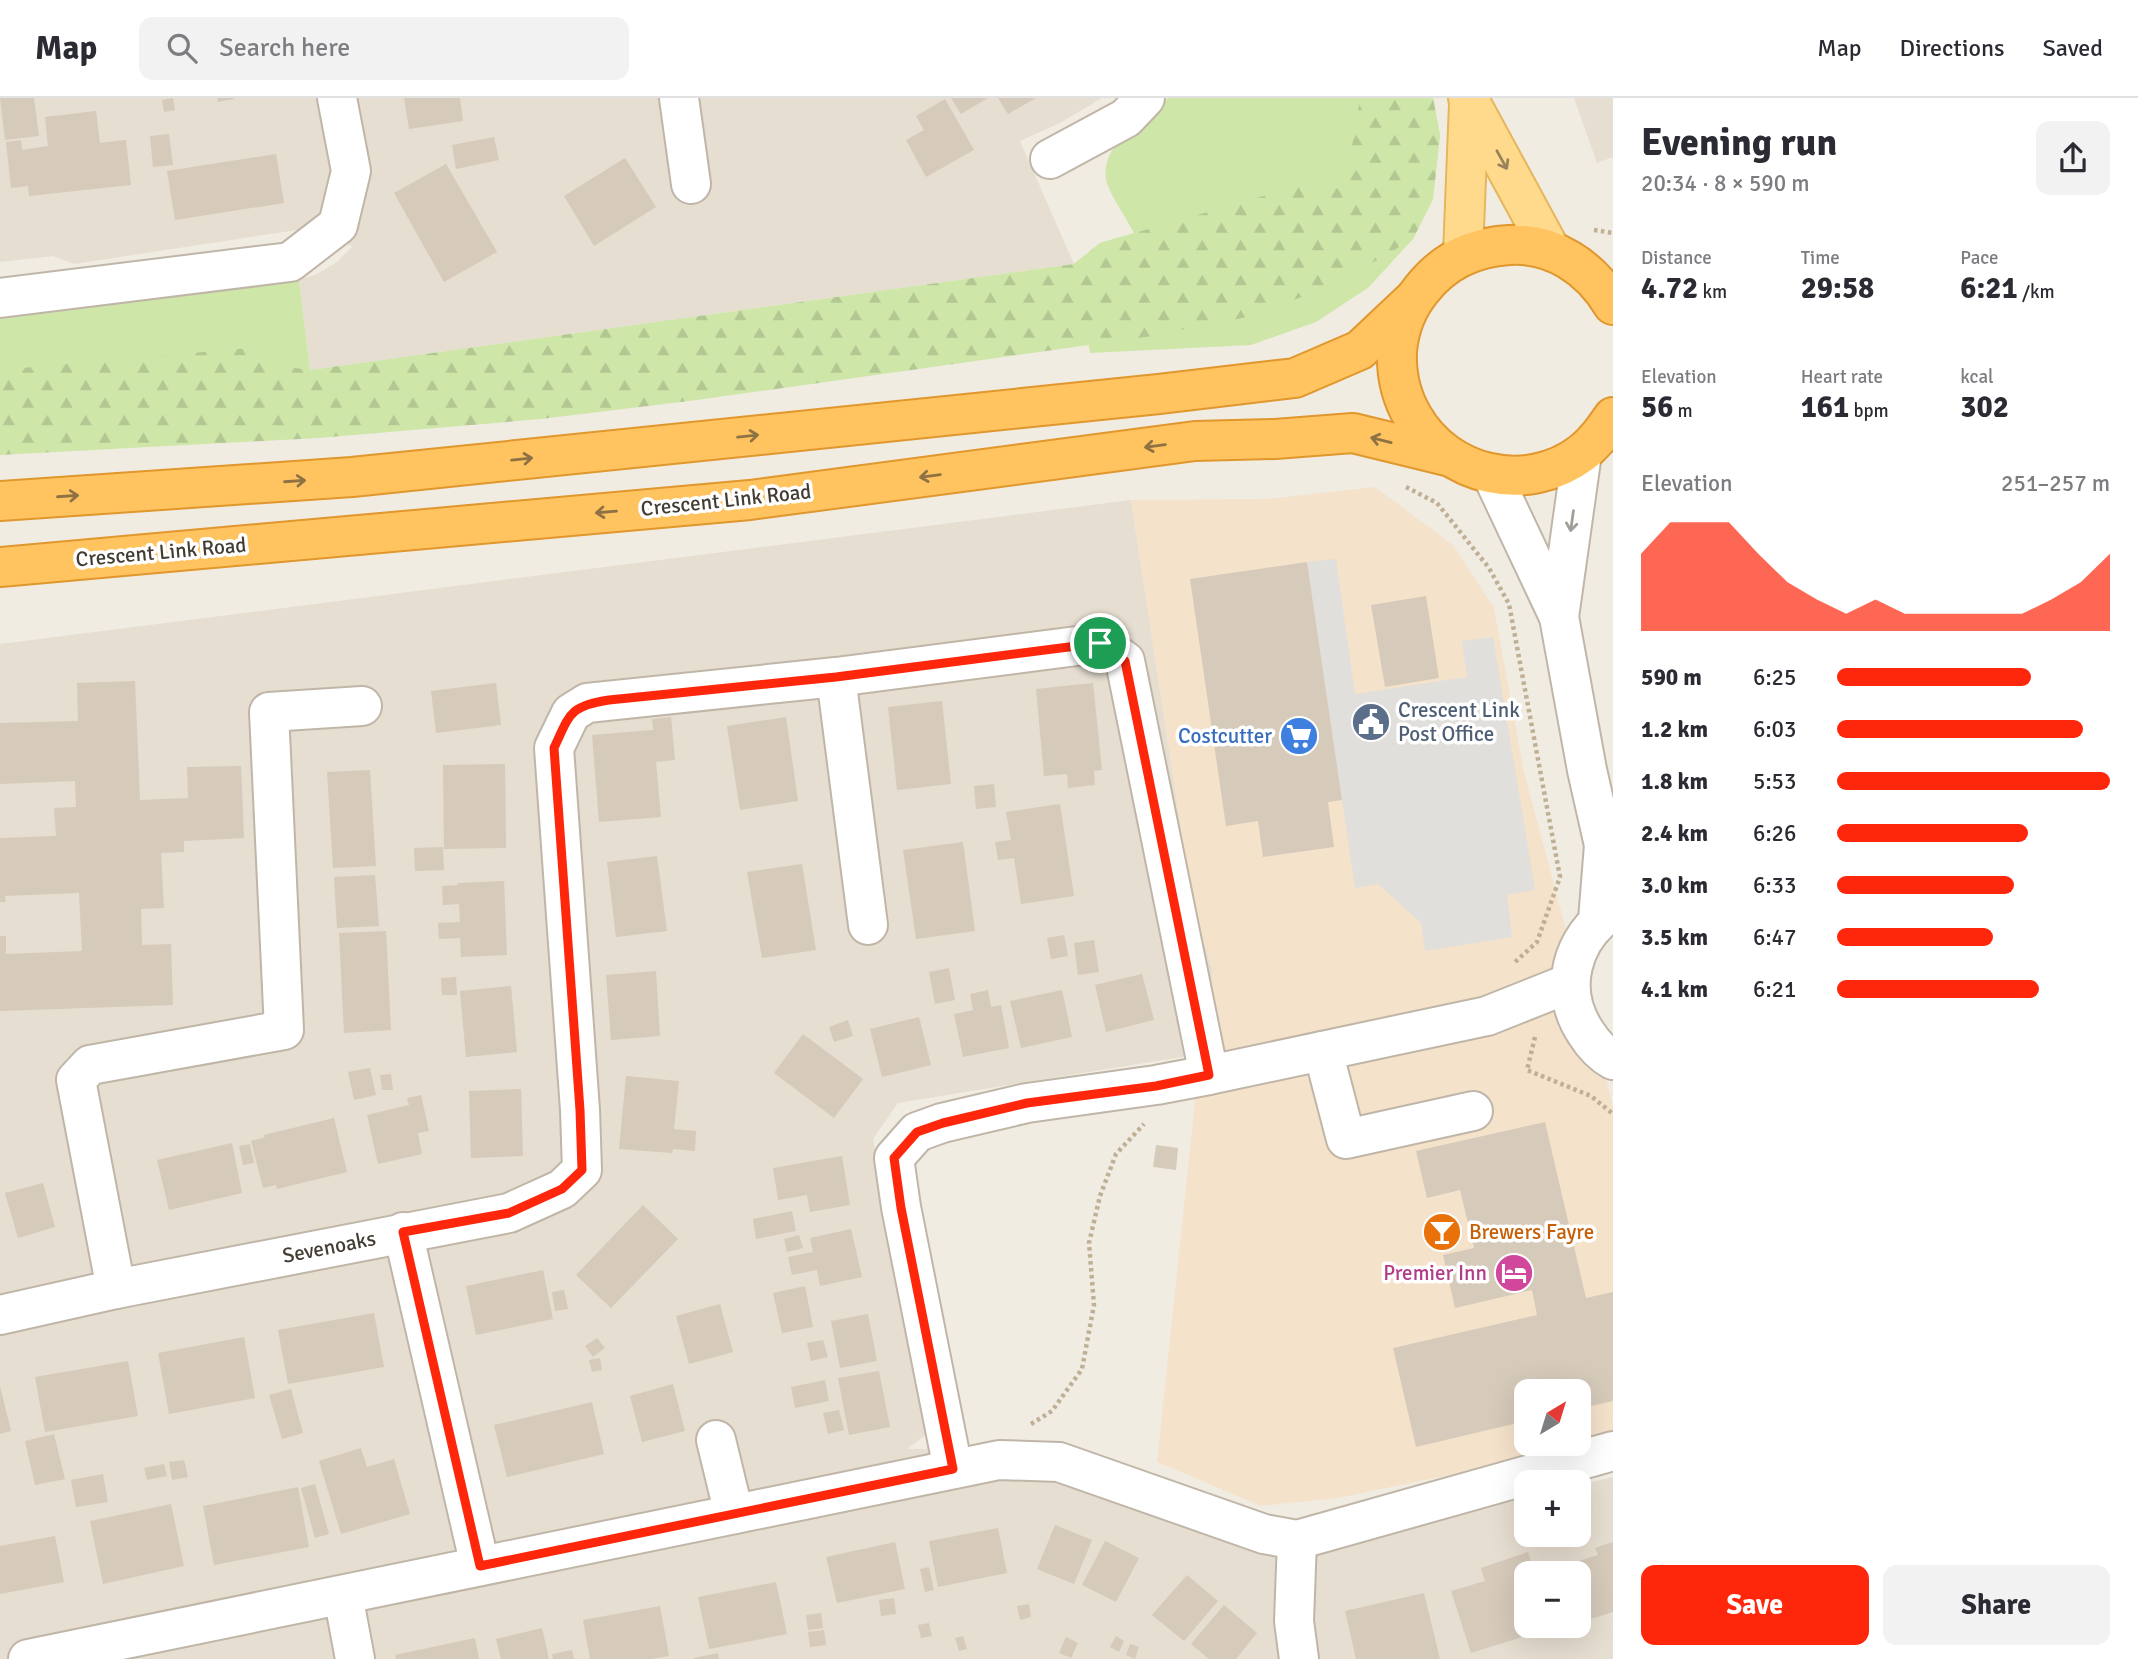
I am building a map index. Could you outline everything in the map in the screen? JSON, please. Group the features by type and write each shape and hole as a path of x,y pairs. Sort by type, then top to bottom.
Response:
{"highway":[{"path":"0,501 352,477 1295,378 1360,350 1412,301 1434,274 1463,254 1490,246 1519,244 1580,260 1604,288 1613,305"},
{"path":"1412,301 1399,333 1396,368 1404,402 1422,432 1447,456 1469,468 1492,475 1524,475 1554,468 1582,453 1601,435 1613,417"},
{"name":"Crescent Link Road","path":"0,567 750,500 1195,441 1353,433 1447,456"}],"main road":[{"path":"1463,254 1468,99"},
{"path":"1468,99 1580,260"}],"street":[{"path":"0,298 290,262 338,225 351,172 337,98"},
{"path":"679,98 691,184"},
{"path":"1050,159 1126,118 1145,98"},
{"path":"1559,617 1582,453"},
{"path":"1492,475 1559,617 1587,770 1609,851 1605,915 1583,939 1573,960 1570,983 1572,1003 1579,1023 1592,1042 1613,1060"},
{"name":"Sevenoaks","path":"0,1315 116,1289 509,1213 562,1189 582,1170 554,748 571,713 587,703 836,677 1100,643 1125,661 1209,1075"},
{"path":"836,677 868,925"},
{"path":"116,1289 76,1080 90,1065 284,1030 269,712 362,706"},
{"path":"953,1469 901,1208 894,1158 917,1132 1027,1103 1156,1086 1487,1016 1570,983"},
{"path":"1487,1016 1579,1023"},
{"path":"1323,1051 1346,1139 1473,1111"},
{"path":"403,1232 480,1566"},
{"path":"716,1440 746,1512"},
{"path":"28,1659 999,1460 1059,1462 1264,1534 1297,1540 1613,1451"},
{"path":"1297,1540 1294,1621 1299,1659"},
{"path":"343,1595 355,1659"}],"path":[{"path":"1489,568 1509,604 1560,877 1536,942 1512,964"},
{"path":"1527,1070 1591,1096 1613,1114"},
{"path":"1021,1430 1052,1410 1082,1369 1094,1305 1088,1243 1100,1196 1116,1154 1152,1116"}],"shaded area":[{"path":"0,98 1102,98 1060,123 1020,141 1074,264 310,370 299,280 317,274 337,262 352,247 317,227 74,264 53,256 0,262"},
{"path":"1574,98 1613,98 1613,157 1597,163"},
{"path":"1375,487 1454,546 1494,608 1524,772 1613,1106 1613,1441 1591,1446 1591,1379 1514,1379 1514,1456 1541,1456 1338,1498 1261,1506 1157,1462 1200,1054 1213,971 1193,907 1131,500 1267,499"},
{"path":"1131,500 1193,907 1213,971 1200,1054 898,1103 873,1139 928,1433 907,1449 1041,1450 1281,1555 1514,1501 1514,1547 1591,1547 1591,1482 1613,1477 1613,1659 0,1659 0,644"},
{"path":"1336,559 1355,694 1467,677 1462,641 1493,637 1535,890 1507,895 1512,937 1425,951 1421,923 1378,884 1355,888 1307,562"}],"green space":[{"path":"1168,98 1433,98 1440,135 1433,199 1413,239 1368,288 1316,322 1251,345 1090,353 1074,264 1100,243 1134,233 1107,184 1106,166 1110,154 1126,133"},
{"path":"1360,98 1433,98 1440,135 1433,199 1413,239 1338,283 1252,316 1146,337 697,400 541,419 319,438 0,455 0,370 249,348 274,365 310,370 1074,264 1100,243 1302,185 1345,189"},
{"path":"295,271 299,280 310,370 0,455 0,315"}],"building":[{"path":"0,98 34,98 39,136 5,140"},
{"path":"173,98 175,110 164,112 162,100"},
{"path":"217,98 234,98 234,99 218,102"},
{"path":"404,98 460,98 463,121 409,129"},
{"path":"951,98 988,98 961,114"},
{"path":"998,98 1036,98 1008,114"},
{"path":"945,99 974,150 926,177 906,140 924,130 916,116"},
{"path":"96,111 100,143 126,140 131,185 29,196 28,186 11,188 6,142 21,140 22,150 48,146 45,117"},
{"path":"169,134 173,165 153,167 150,136"},
{"path":"494,137 499,160 456,169 452,145"},
{"path":"276,154 284,203 175,220 167,171"},
{"path":"625,158 656,207 594,246 564,196"},
{"path":"446,164 497,252 444,282 394,193"},
{"path":"1307,562 1342,800 1328,802 1334,847 1263,857 1258,821 1226,826 1190,579"},
{"path":"1426,596 1439,678 1385,687 1371,605"},
{"path":"135,681 140,800 188,798 187,767 241,766 244,838 184,841 184,852 161,853 164,908 141,909 142,945 171,944 173,1005 0,1011 0,936 6,936 6,954 82,951 79,893 5,896 6,902 0,902 0,838 56,836 54,808 76,807 75,781 0,784 0,723 78,721 77,683"},
{"path":"496,683 501,725 436,733 431,691"},
{"path":"1093,683 1102,770 1094,771 1095,785 1068,788 1067,774 1044,776 1036,689"},
{"path":"942,701 951,784 897,790 888,707"},
{"path":"671,717 675,760 656,762 661,817 599,822 592,735 653,730 652,719"},
{"path":"786,717 798,801 740,810 727,726"},
{"path":"505,764 506,848 444,849 443,765"},
{"path":"370,770 376,866 333,868 327,772"},
{"path":"994,784 996,807 976,809 974,786"},
{"path":"1060,804 1074,896 1021,904 1014,858 998,860 995,842 1011,840 1006,812"},
{"path":"963,842 975,931 916,939 903,850"},
{"path":"443,847 444,870 415,871 414,848"},
{"path":"657,856 667,931 616,937 607,862"},
{"path":"802,864 816,950 762,958 747,872"},
{"path":"375,875 379,926 337,928 334,877"},
{"path":"504,881 507,955 461,957 460,938 439,939 438,923 460,922 459,904 443,905 442,886"},
{"path":"386,931 391,1030 344,1033 339,933"},
{"path":"1064,935 1068,956 1051,959 1047,938"},
{"path":"1094,940 1099,972 1078,975 1074,943"},
{"path":"949,968 955,1000 935,1004 929,972"},
{"path":"656,971 660,1036 611,1040 606,975"},
{"path":"1142,974 1154,1020 1106,1032 1095,985"},
{"path":"456,977 457,995 442,995 441,978"},
{"path":"511,986 517,1052 466,1057 460,991"},
{"path":"988,990 991,1007 1001,1005 1009,1048 963,1057 954,1014 973,1010 970,994"},
{"path":"1062,990 1072,1037 1021,1048 1010,1001"},
{"path":"919,1017 931,1065 882,1077 870,1029"},
{"path":"848,1020 853,1036 834,1042 829,1027"},
{"path":"803,1034 863,1079 834,1118 774,1073"},
{"path":"370,1068 376,1095 354,1100 348,1072"},
{"path":"391,1074 393,1090 382,1090 380,1075"},
{"path":"626,1076 679,1081 674,1129 696,1131 695,1151 673,1149 672,1153 619,1149"},
{"path":"521,1089 523,1156 471,1158 469,1091"},
{"path":"421,1095 429,1131 418,1133 422,1154 378,1164 367,1115 409,1105 407,1098"},
{"path":"334,1118 347,1172 277,1189 276,1185 263,1188 251,1141 265,1137 264,1135"},
{"name":"Premier Inn","path":"1545,1122 1586,1298 1613,1292 1613,1401 1591,1406 1591,1379 1514,1379 1514,1424 1416,1447 1393,1348 1537,1315 1532,1290 1455,1308 1443,1255 1474,1248 1460,1190 1427,1198 1416,1151"},
{"path":"232,1143 242,1193 169,1210 157,1160"},
{"path":"250,1144 254,1163 243,1165 239,1146"},
{"path":"1156,1145 1178,1148 1176,1170 1153,1167"},
{"path":"842,1156 850,1205 810,1212 807,1195 778,1200 773,1168"},
{"path":"43,1183 55,1227 18,1238 5,1193"},
{"path":"643,1205 678,1239 611,1308 576,1275"},
{"path":"792,1211 796,1231 756,1239 753,1219"},
{"path":"851,1229 862,1277 820,1286 817,1270 792,1275 788,1257 813,1252 810,1238"},
{"path":"799,1235 803,1248 787,1252 784,1239"},
{"path":"543,1270 553,1319 476,1335 466,1286"},
{"path":"805,1286 813,1327 782,1333 773,1293"},
{"path":"564,1290 568,1309 555,1311 552,1292"},
{"path":"720,1304 733,1352 689,1364 676,1316"},
{"path":"374,1313 384,1367 288,1384 278,1330"},
{"path":"868,1314 877,1361 840,1368 831,1321"},
{"path":"244,1337 255,1398 169,1414 158,1353"},
{"path":"597,1338 605,1348 593,1357 585,1346"},
{"path":"823,1340 828,1357 811,1361 807,1343"},
{"path":"600,1358 602,1370 592,1372 589,1360"},
{"path":"128,1361 138,1416 45,1432 35,1377"},
{"path":"879,1371 890,1427 849,1435 838,1378"},
{"path":"825,1380 829,1401 795,1408 791,1387"},
{"path":"673,1384 685,1431 642,1442 630,1396"},
{"path":"0,1386 11,1431 0,1434"},
{"path":"291,1389 303,1433 282,1439 269,1395"},
{"path":"592,1402 604,1454 507,1477 494,1425"},
{"path":"839,1410 844,1430 828,1434 823,1413"},
{"path":"54,1434 65,1479 35,1485 25,1441"},
{"path":"361,1448 367,1467 394,1459 410,1514 341,1534 319,1461"},
{"path":"184,1460 188,1477 172,1480 169,1462"},
{"path":"164,1464 167,1476 147,1480 144,1468"},
{"path":"103,1474 108,1502 76,1507 71,1480"},
{"path":"315,1484 329,1534 315,1538 301,1488"},
{"path":"298,1487 309,1547 214,1565 203,1506"},
{"path":"171,1504 184,1566 103,1584 90,1521"},
{"path":"1055,1525 1092,1540 1074,1584 1037,1569"},
{"path":"998,1528 1007,1573 938,1587 929,1541"},
{"path":"55,1536 64,1582 0,1594 0,1546"},
{"path":"1105,1541 1139,1558 1116,1602 1082,1585"},
{"path":"895,1542 905,1589 837,1603 826,1557"},
{"path":"1613,1542 1613,1612 1591,1619 1591,1561 1579,1561 1598,1555 1595,1548"},
{"path":"1528,1552 1531,1561 1514,1561 1514,1638 1519,1638 1471,1653 1451,1591 1485,1581 1481,1568"},
{"path":"929,1567 934,1590 925,1592 920,1569"},
{"path":"1187,1575 1218,1601 1184,1641 1152,1615"},
{"path":"776,1582 787,1634 709,1649 698,1597"},
{"path":"1424,1593 1440,1659 1356,1659 1345,1611"},
{"path":"894,1598 896,1614 881,1616 879,1600"},
{"path":"1029,1604 1031,1617 1020,1620 1017,1606"},
{"path":"1224,1605 1257,1633 1236,1659 1209,1659 1191,1644"},
{"path":"660,1606 669,1656 651,1659 590,1659 583,1620"},
{"path":"821,1613 823,1628 808,1630 806,1615"},
{"path":"929,1623 932,1636 921,1638 918,1625"},
{"path":"542,1628 549,1659 501,1659 496,1639"},
{"path":"824,1630 826,1645 810,1647 808,1632"},
{"path":"963,1636 967,1649 959,1651 955,1638"},
{"path":"1116,1636 1124,1641 1119,1652 1110,1647"},
{"path":"1066,1637 1078,1643 1071,1658 1059,1653"},
{"path":"475,1638 479,1659 396,1659 395,1655"},
{"path":"1130,1644 1139,1647 1135,1659 1126,1655"},
{"path":"572,1650 574,1659 553,1659 552,1654"},
{"path":"718,1653 719,1659 694,1659 694,1658"}],"place":[{"name":"Crescent Link Post Office","path":"1371,722"},
{"name":"Costcutter","path":"1299,736"},
{"name":"Brewers Fayre","path":"1442,1232"},
{"name":"Premier Inn","path":"1514,1273"}],"route":[{"path":"1100,643 1125,661 1209,1075 1156,1086 1027,1103 943,1123 917,1132 894,1158 901,1208 953,1469 480,1566 403,1232 509,1213 562,1189 582,1170 554,748 571,713 587,703 609,700 836,677 1100,643"}]}
